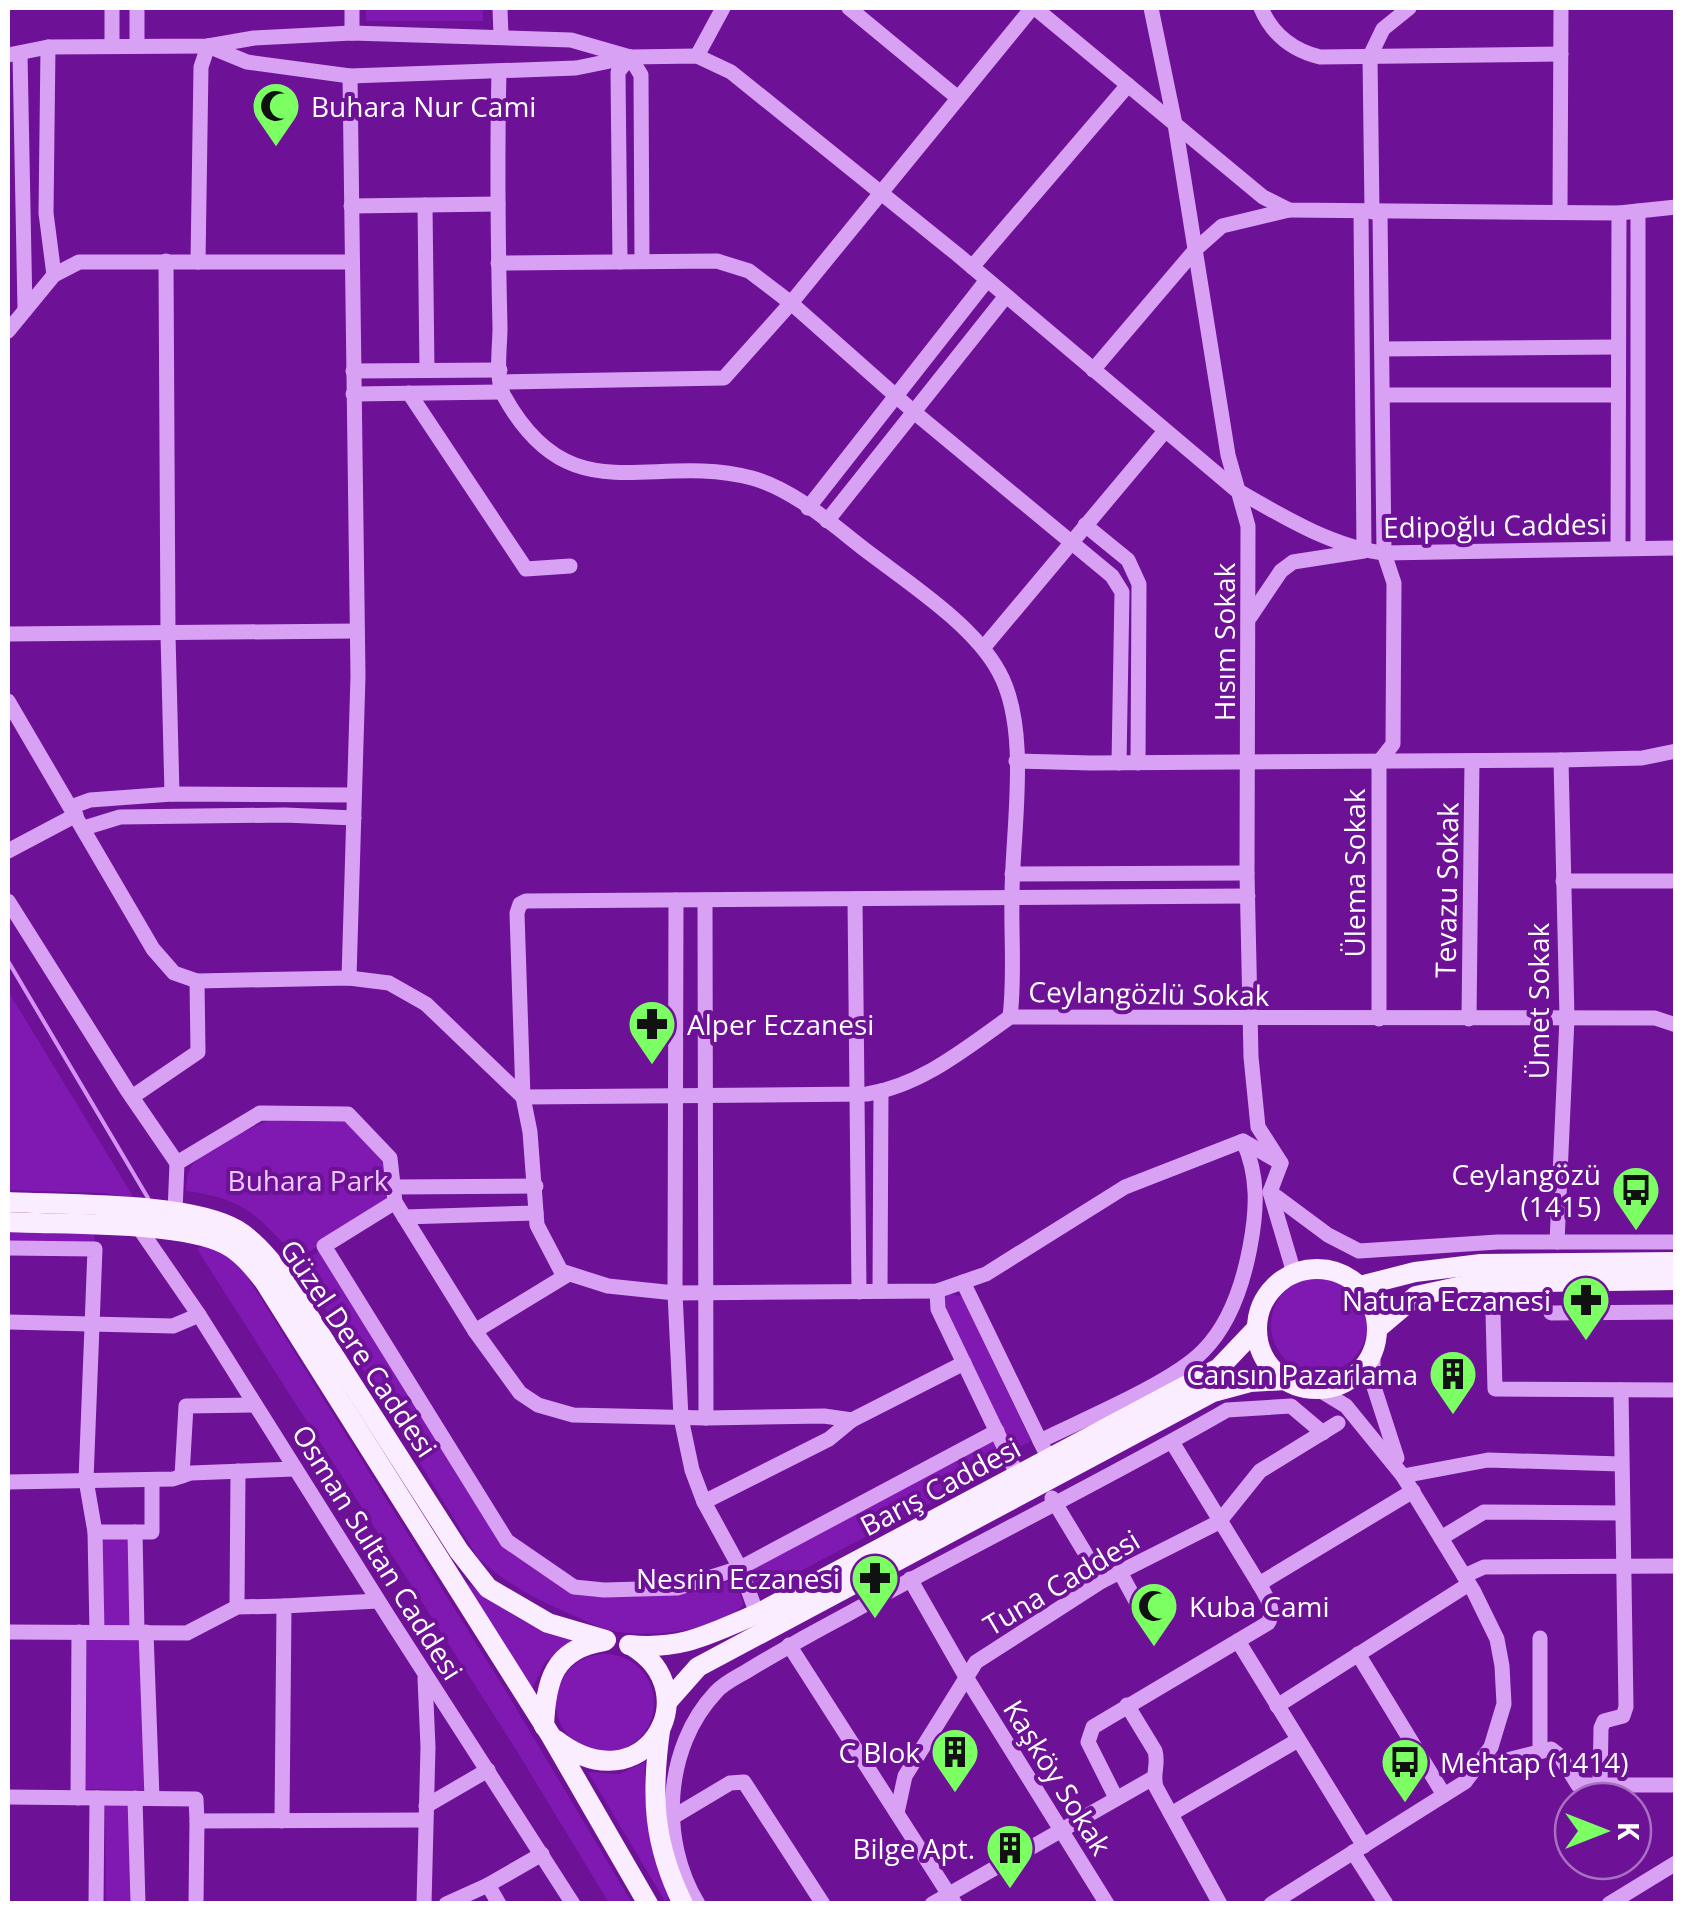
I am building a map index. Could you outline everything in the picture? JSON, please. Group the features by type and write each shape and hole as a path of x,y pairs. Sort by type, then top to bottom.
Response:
{"main road":[{"name":"Güzel Dere Caddesi","path":"8,1202 175,1212 238,1230 261,1249 281,1274 460,1551 488,1588 548,1623 606,1640"},
{"name":"Güzel Dere Caddesi","path":"8,1222 202,1235 226,1244 256,1270 426,1533 548,1731 648,1904"},
{"path":"1360,1286 1414,1272 1481,1264 1676,1262"},
{"path":"1312,1268 1346,1275 1360,1286 1376,1313 1378,1328 1373,1352 1351,1379 1318,1389 1286,1380 1265,1358 1257,1328 1268,1295 1294,1273 1312,1268"},
{"path":"1378,1328 1416,1296 1476,1282 1676,1280"},
{"name":"Barış Caddesi","path":"629,1645 666,1648 697,1640 756,1614 1018,1476 1044,1450 1219,1368 1257,1328"},
{"name":"Barış Caddesi","path":"667,1702 698,1668 1214,1392 1250,1382 1286,1380"},
{"path":"660,1731 646,1747 628,1758 608,1762 587,1760 548,1731 549,1680 571,1651 606,1640 629,1645 645,1654 657,1668 667,1702 654,1778 654,1818 682,1904"}],"street":[{"path":"112,8 112,46"},
{"path":"137,8 138,46"},
{"path":"352,8 352,32"},
{"path":"500,8 501,36"},
{"path":"208,46 247,62 350,76 576,68 630,57 697,56 724,8"},
{"path":"849,8 958,98"},
{"path":"353,394 409,393 501,381 724,378 791,303 1033,8 1263,197 1289,210"},
{"name":"Hısım Sokak","path":"1151,8 1175,124 1235,489 1248,526 1247,873 1251,1019 1258,1127 1280,1163"},
{"path":"1261,8 1267,22 1298,51 1320,56 1561,54"},
{"path":"1250,616 1280,571 1293,562 1364,551 1370,56 1383,28 1409,8"},
{"path":"1560,211 1561,8"},
{"path":"25,310 14,212 14,54 48,47 208,46 254,38 352,32 571,40 630,57 641,75 642,261"},
{"path":"198,262 201,67 208,46"},
{"path":"48,47 46,213 54,275"},
{"name":"Edipoğlu Caddesi","path":"697,56 731,72 988,280 1235,489 1264,506 1364,551 1676,548"},
{"path":"620,262 618,72 630,57"},
{"path":"499,71 501,381 539,442 566,464 608,472 723,473 754,478 782,490 906,580 984,647 1001,675 1013,713 1016,761 1014,982 1010,1016"},
{"path":"349,978 357,631 350,76"},
{"path":"972,267 1128,85"},
{"path":"351,206 498,204"},
{"path":"425,205 427,370"},
{"path":"1094,370 1196,250 1222,226 1289,210 1619,214 1676,207"},
{"path":"1638,211 1638,548"},
{"name":"Ülema Sokak","path":"1371,212 1384,396 1384,553 1394,582 1393,744 1380,762 1379,1019"},
{"path":"1618,548 1619,214"},
{"path":"498,263 717,261 748,271 791,303 896,397 1112,576 1122,592 1118,763"},
{"path":"8,330 54,275 80,262 352,262"},
{"path":"166,262 172,794"},
{"path":"808,508 988,280"},
{"path":"827,521 1006,296"},
{"path":"1382,348 1617,346"},
{"path":"353,371 427,370 501,381"},
{"path":"409,393 526,569 570,566"},
{"path":"1384,396 1618,396"},
{"path":"984,647 1165,431"},
{"path":"1085,525 1128,560 1139,584 1138,763"},
{"path":"8,634 357,631"},
{"path":"8,701 153,949 174,973 197,981 349,978 389,983 426,1004 523,1096"},
{"path":"1016,761 1561,760 1642,758 1676,751"},
{"name":"Ümet Sokak","path":"1558,1242 1566,1018 1561,760"},
{"name":"Tevazu Sokak","path":"1470,1019 1472,761"},
{"path":"77,817 90,800 172,794 354,795"},
{"path":"8,851 41,830 77,817 354,818"},
{"path":"1012,874 1247,873"},
{"path":"1562,881 1676,881"},
{"path":"1243,1141 1125,1187 986,1274 938,1290 675,1293 608,1286 566,1275 544,1240 536,1213 523,1096 517,913 520,904 532,900 1248,896"},
{"path":"854,898 859,1292"},
{"path":"676,900 675,1293 681,1418 692,1470 704,1502 740,1568 756,1614"},
{"path":"705,900 706,1418"},
{"path":"8,901 178,1163 175,1212"},
{"path":"132,1097 198,1052 197,981"},
{"name":"Ceylangözlü Sokak","path":"523,1096 881,1091 910,1081 958,1054 1010,1016 1655,1018 1675,1024"},
{"path":"880,1291 881,1091"},
{"path":"178,1163 260,1113 348,1114 390,1158 394,1194 404,1217 474,1331 520,1393 548,1410 573,1415 824,1416 852,1420"},
{"path":"1243,1141 1280,1163 1270,1192 1294,1273"},
{"path":"963,1282 1044,1450 1202,1353 1224,1324 1245,1274 1257,1211 1252,1161 1243,1141"},
{"path":"536,1186 394,1194 324,1246 507,1541 574,1587 677,1588 740,1568 997,1431"},
{"path":"1270,1192 1328,1235 1360,1251 1481,1243 1676,1242"},
{"path":"404,1217 536,1213"},
{"name":"Osman Sultan Caddesi","path":"139,1228 199,1315 573,1904"},
{"path":"8,1248 95,1249 86,1480 96,1532 98,1632"},
{"path":"474,1331 566,1275"},
{"path":"938,1290 938,1309 1018,1476"},
{"path":"1550,1313 1676,1312"},
{"path":"1493,1313 1494,1389 1676,1390"},
{"path":"8,1322 174,1326 199,1315"},
{"path":"1271,1904 1465,1782 1491,1746 1504,1704 1497,1640 1404,1476 1372,1384 1373,1352"},
{"path":"704,1502 964,1363"},
{"path":"1318,1389 1346,1406 1404,1476"},
{"path":"1600,1781 1601,1728 1604,1720 1623,1716 1626,1707 1621,1390"},
{"path":"182,1476 186,1406 255,1405"},
{"path":"698,1904 683,1879 672,1829 678,1761 694,1719 718,1689 910,1579 1226,1410 1291,1406 1323,1432"},
{"path":"1218,1522 1260,1471 1338,1423"},
{"path":"1116,1798 1088,1736 1103,1719 1272,1617 1259,1584 1172,1442"},
{"path":"1404,1476 1488,1460 1622,1464"},
{"path":"8,1482 152,1480 295,1469"},
{"path":"237,1607 238,1471"},
{"path":"96,1532 152,1532 152,1480"},
{"path":"1042,1482 1102,1581"},
{"path":"1259,1584 1413,1492"},
{"path":"1441,1538 1484,1512 1622,1514"},
{"name":"Tuna Caddesi","path":"897,1812 905,1776 976,1662 1102,1581 1218,1522"},
{"path":"135,1532 142,1632 143,1798 138,1904"},
{"path":"1278,1706 1484,1567 1676,1566"},
{"path":"1120,1572 1151,1629"},
{"name":"Kaşköy Sokak","path":"910,1579 1107,1904"},
{"path":"8,1632 187,1633 237,1607 378,1601"},
{"path":"282,1820 284,1606"},
{"path":"78,1798 79,1632"},
{"path":"1540,1638 1540,1752"},
{"path":"1238,1641 1298,1740 1386,1904"},
{"path":"790,1646 952,1899"},
{"path":"1358,1654 1444,1796"},
{"path":"424,1904 425,1674"},
{"path":"1128,1705 1158,1758 1153,1778 1220,1904"},
{"path":"1171,1814 1298,1740"},
{"path":"1475,1768 1551,1749 1576,1781"},
{"path":"197,1821 426,1813 488,1770"},
{"path":"932,1904 952,1899 1153,1778"},
{"path":"673,1816 730,1783 744,1782 823,1904"},
{"path":"8,1797 196,1799 196,1904"},
{"path":"96,1904 97,1798"},
{"path":"446,1904 542,1854"},
{"path":"1609,1904 1676,1863"},
{"path":"488,1885 498,1904"}],"green space":[{"path":"366,8 483,8 483,21 366,21"},
{"path":"8,991 134,1198 103,1193 8,1190"},
{"name":"Buhara Park","path":"270,1120 347,1121 384,1160 386,1200 298,1259 250,1212 224,1199 186,1191 188,1173 197,1160"},
{"path":"8,1230 94,1233 94,1246 8,1245"},
{"path":"206,1243 240,1265 507,1693 632,1903 609,1903 515,1748 197,1249"},
{"path":"321,1251 505,1547 571,1594 594,1597 694,1592 736,1579 743,1605 698,1627 624,1633 601,1628 551,1605 491,1569 478,1558 307,1278 299,1262"},
{"path":"1319,1277 1337,1281 1353,1291 1363,1307 1367,1325 1363,1343 1353,1359 1337,1369 1319,1373 1301,1369 1285,1359 1275,1343 1271,1325 1275,1307 1285,1291 1301,1281"},
{"path":"943,1297 962,1297 1031,1441 1013,1450 944,1307"},
{"path":"996,1436 1009,1462 760,1592 747,1570"},
{"path":"129,1537 131,1625 102,1625 101,1538"},
{"path":"469,1584 523,1621 573,1641 545,1662 531,1691 466,1587"},
{"path":"87,1637 142,1637 144,1790 86,1789"},
{"path":"605,1654 624,1658 640,1668 650,1684 654,1703 650,1722 640,1738 624,1748 605,1752 586,1748 570,1738 560,1722 556,1703 560,1684 570,1668 586,1658"},
{"path":"645,1762 649,1830 669,1895 666,1903 588,1772 619,1774"},
{"path":"129,1804 130,1903 106,1903 105,1805"}],"waterway":[{"path":"8,961 148,1198"}],"place":[{"name":"Buhara Nur Cami","path":"276,148"},
{"name":"Alper Eczanesi","path":"652,1066"},
{"name":"Ceylangözü (1415)","path":"1636,1232"},
{"name":"Natura Eczanesi","path":"1586,1342"},
{"name":"Cansın Pazarlama","path":"1453,1416"},
{"name":"Nesrin Eczanesi","path":"875,1620"},
{"name":"Kuba Cami","path":"1154,1648"},
{"name":"C Blok","path":"955,1794"},
{"name":"Mehtap (1414)","path":"1405,1804"},
{"name":"Bilge Apt.","path":"1010,1890"}]}
